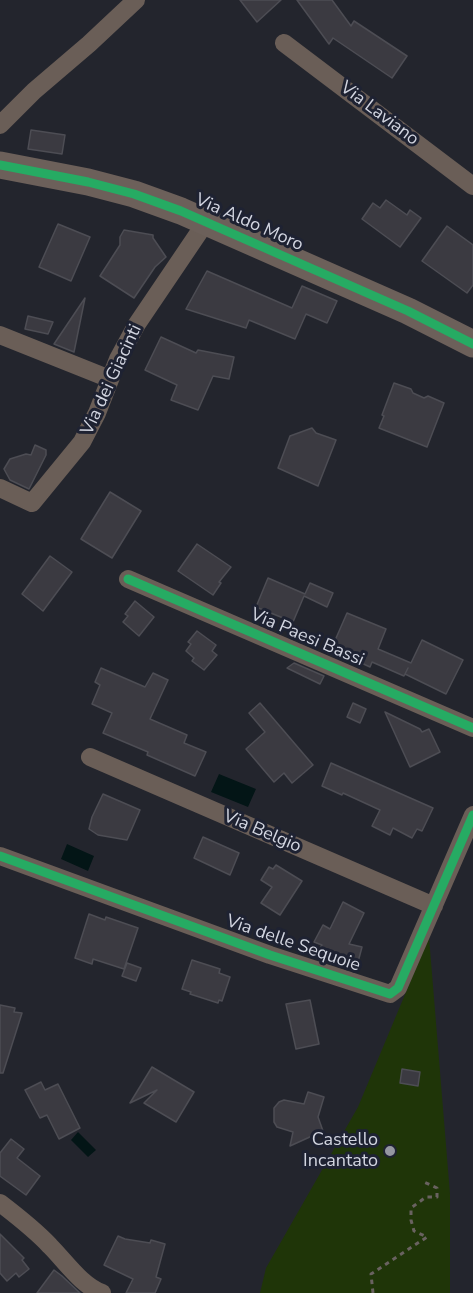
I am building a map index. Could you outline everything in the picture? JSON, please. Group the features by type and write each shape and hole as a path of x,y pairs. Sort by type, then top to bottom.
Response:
{"street":[{"path":"0,125 34,91 136,0"},
{"name":"Via Laviano","path":"284,43 473,186"},
{"name":"Via Aldo Moro","path":"0,165 88,182 134,194 206,222 408,311 473,344"},
{"name":"Via dei Giacinti","path":"0,488 32,503 82,442 111,380 118,359 137,324 206,222"},
{"path":"0,335 111,380"},
{"name":"Via Paesi Bassi","path":"128,579 473,728"},
{"name":"Via Belgio","path":"90,757 434,906"},
{"name":"Via delle Sequoie","path":"0,856 270,955 390,994 398,988 473,815"},
{"path":"0,1203 33,1229 68,1267 102,1293"}],"path":[{"path":"373,1293 371,1274 427,1237 414,1232 411,1220 411,1208 426,1197 437,1197 437,1188 424,1182"}],"green space":[{"name":"Castello Incantato","path":"429,937 450,1194 450,1293 260,1293 266,1268 358,1107"}],"shaded area":[{"path":"219,774 256,789 248,807 211,792"},
{"path":"67,844 94,856 88,871 61,859"},
{"path":"78,1132 96,1150 88,1157 71,1140"}],"building":[{"path":"240,0 281,0 257,22"},
{"path":"297,0 332,0 351,26 354,21 407,56 392,78 333,38 329,44"},
{"path":"31,130 65,135 62,154 28,149"},
{"path":"386,200 407,215 410,210 421,218 400,247 362,219 373,203 380,208"},
{"path":"58,224 90,237 71,281 39,267"},
{"path":"447,226 473,245 473,285 467,293 422,261"},
{"path":"124,230 153,235 166,257 155,267 134,298 100,276 120,245 120,237"},
{"path":"207,271 292,308 302,286 337,301 327,323 306,314 295,339 249,320 246,328 186,309"},
{"path":"85,298 74,352 54,344"},
{"path":"28,316 53,322 48,334 25,329"},
{"path":"161,337 196,353 198,350 234,357 229,379 213,376 198,410 171,400 177,385 145,370"},
{"path":"394,383 411,389 413,393 424,398 428,396 444,403 427,447 379,428"},
{"path":"312,428 316,433 336,440 318,486 278,468 290,436"},
{"path":"35,445 46,450 46,455 29,489 10,480 4,469 10,459 26,454 31,455"},
{"path":"110,492 141,511 112,558 81,539"},
{"path":"197,544 231,567 219,582 221,583 213,595 178,571"},
{"path":"50,556 72,572 43,611 22,594"},
{"path":"268,578 305,594 310,583 333,593 327,607 304,596 293,622 256,607"},
{"path":"135,601 154,617 139,636 123,622 128,616 125,614"},
{"path":"347,613 386,629 378,649 411,663 422,640 463,660 446,694 405,674 404,676 372,662 370,667 355,660 357,656 333,645"},
{"path":"197,631 216,645 212,651 217,655 204,670 192,661 194,658 186,651 191,644 188,642"},
{"path":"294,663 324,676 320,684 287,668"},
{"path":"101,668 145,687 153,673 168,680 150,719 187,735 184,743 206,752 195,776 147,755 148,752 103,733 112,713 92,704 100,685 95,682"},
{"path":"260,703 313,765 292,783 284,773 274,782 246,749 265,732 249,713"},
{"path":"353,703 366,709 360,723 347,717"},
{"path":"385,712 422,732 429,729 440,752 410,767"},
{"path":"331,763 433,808 422,831 417,829 412,838 393,828 390,835 372,826 380,810 322,786"},
{"path":"103,794 140,810 127,840 98,835 89,829"},
{"path":"203,837 239,853 230,875 194,858"},
{"path":"276,865 302,881 280,915 261,903 272,887 261,880 269,867 273,869"},
{"path":"343,902 364,913 349,944 362,947 355,965 320,948 322,945 314,942 323,925 330,929"},
{"path":"89,914 138,928 124,969 93,959 92,964 75,958"},
{"path":"192,960 220,969 219,973 230,977 222,1001 219,1000 218,1003 182,989"},
{"path":"127,963 141,968 136,981 122,976"},
{"path":"310,1000 319,1044 296,1049 286,1004"},
{"path":"0,1005 15,1008 14,1012 22,1013 3,1073 0,1073"},
{"path":"152,1067 194,1092 176,1122 144,1103 157,1090 130,1103"},
{"path":"402,1069 420,1072 418,1086 400,1083"},
{"path":"41,1082 45,1090 58,1084 80,1128 59,1139 47,1115 40,1118 25,1090"},
{"path":"308,1092 324,1097 318,1117 323,1131 290,1146 293,1132 277,1127 274,1122 274,1108 284,1100 304,1104"},
{"path":"11,1139 24,1149 17,1158 40,1176 26,1195 0,1176 0,1153"},
{"path":"0,1234 24,1258 22,1260 29,1269 19,1277 16,1273 7,1281 0,1273"},
{"path":"118,1236 165,1244 156,1277 161,1279 155,1293 126,1293 133,1279 104,1265"},
{"path":"54,1270 62,1276 80,1293 37,1293"}],"cycle path":[{"path":"0,165 88,182 134,194 181,211 408,311 473,344"},
{"path":"128,579 473,728"},
{"path":"0,856 270,955 390,994 398,988 473,815"}],"place":[{"name":"Castello Incantato","path":"390,1151"}]}
